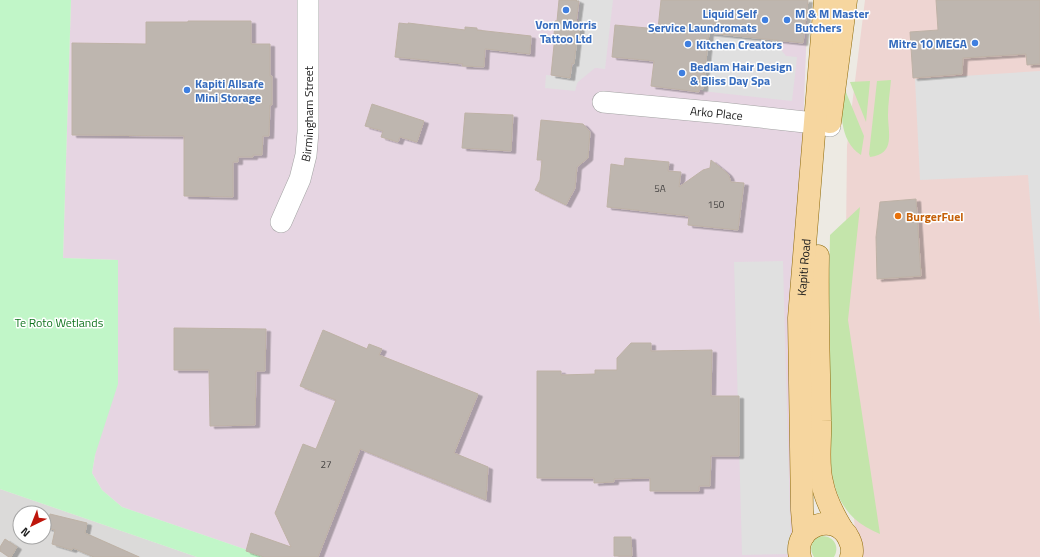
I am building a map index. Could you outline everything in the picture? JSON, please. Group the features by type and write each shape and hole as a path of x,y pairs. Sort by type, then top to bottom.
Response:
{"main road":[{"name":"Kapiti Road","path":"825,0 818,289 821,427 820,471 821,480 832,513 845,532 852,546 851,557"},
{"name":"Kapiti Road","path":"800,557 799,544 804,535 802,503 799,318 823,125 846,0"},
{"path":"799,318 818,289"},
{"path":"804,535 814,526 821,524 828,524 842,529"}],"street":[{"name":"Birmingham Street","path":"281,222 300,179 308,143 308,0"},
{"name":"Arko Place","path":"603,102 722,113 823,125"}],"shaded area":[{"path":"71,0 808,0 797,280 796,557 268,557 122,507 102,490 92,473 118,260 63,258"},
{"path":"613,0 605,69 595,68 578,82 575,91 545,88 546,75 570,78 574,63 577,38 579,37 580,24 578,23 580,2 576,1"},
{"path":"865,0 1040,0 1040,557 856,557 845,327 847,146"},
{"path":"709,33 783,41 782,51 786,56 797,57 792,101 702,91"},
{"path":"1040,71 1040,325 1028,175 920,180 915,79"},
{"path":"783,261 791,554 742,555 734,262"},
{"path":"0,489 46,505 12,505 12,545 52,545 52,507 197,557 0,557"}],"green space":[{"name":"Te Roto Wetlands","path":"0,0 71,0 63,258 118,260 118,384 95,455 92,473 102,490 122,507 268,557 197,557 52,507 52,505 46,505 0,489"},
{"path":"891,80 888,111 889,142 884,152 870,157 869,154 877,81"},
{"path":"870,81 866,122 850,82"},
{"path":"843,85 864,136 861,155 848,141 845,133 842,114"},
{"path":"860,207 848,320 880,534 858,522 845,508 834,483 831,465 829,284 830,235"},
{"path":"822,536 830,538 835,543 836,553 834,557 814,557 812,554 811,547 813,541"}],"building":[{"path":"559,0 579,1 576,23 580,23 579,38 577,38 574,64 572,63 570,78 551,75 555,21 557,21"},
{"path":"661,0 808,0 803,43 709,33 703,89 699,89 699,92 651,86 654,61 612,57 615,25 658,29"},
{"name":"Mitre 10 MEGA","path":"936,0 1040,0 1040,64 1027,65 1026,54 963,58 962,74 913,78 910,32 938,30"},
{"path":"251,21 251,44 270,44 272,105 270,105 269,136 263,136 262,155 253,155 253,157 238,157 238,162 233,162 233,197 184,196 184,136 72,135 72,43 146,44 146,22"},
{"path":"399,23 465,30 465,27 477,28 477,30 531,36 530,54 485,49 484,67 462,66 463,64 395,57"},
{"path":"372,104 424,121 417,142 400,137 398,142 381,137 383,131 365,126"},
{"path":"465,113 513,115 511,151 462,148"},
{"path":"541,120 583,124 590,132 588,158 577,167 575,188 566,205 535,190 540,180 542,160 537,160"},
{"path":"625,158 669,162 668,171 681,172 679,187 703,170 710,168 711,160 727,173 731,182 744,183 738,230 688,225 689,216 607,207 611,164 624,166"},
{"path":"916,199 921,276 877,279 876,237 880,202"},
{"path":"174,328 266,329 265,371 256,371 255,425 210,426 209,370 174,370"},
{"path":"323,330 367,349 369,344 382,349 379,355 478,394 454,453 488,467 486,500 360,449 318,557 264,557 246,551 251,533 291,547 275,513 303,444 316,449 336,400 300,386"},
{"path":"631,343 651,343 651,351 712,350 711,396 739,396 739,456 711,456 710,486 699,486 699,491 650,491 650,478 614,479 614,482 594,483 594,478 537,478 537,371 561,371 561,375 595,374 595,370 617,370 617,358"},
{"path":"52,514 87,523 85,533 139,557 94,557 73,548 72,550 52,544 55,530 52,529"},
{"path":"614,537 631,537 632,556 614,556"},
{"path":"5,539 17,547 11,557 9,557 0,551 0,547"}],"place":[{"name":"Vorn Morris Tattoo Ltd","path":"566,10"},
{"name":"Liquid Self Service Laundromats","path":"765,20"},
{"name":"M & M Master Butchers","path":"787,20"},
{"name":"Mitre 10 MEGA","path":"975,43"},
{"name":"Kitchen Creators","path":"688,44"},
{"name":"Bedlam Hair Design & Bliss Day Spa","path":"682,73"},
{"name":"Kapiti Allsafe Mini Storage","path":"187,90"},
{"name":"BurgerFuel","path":"898,216"}]}
